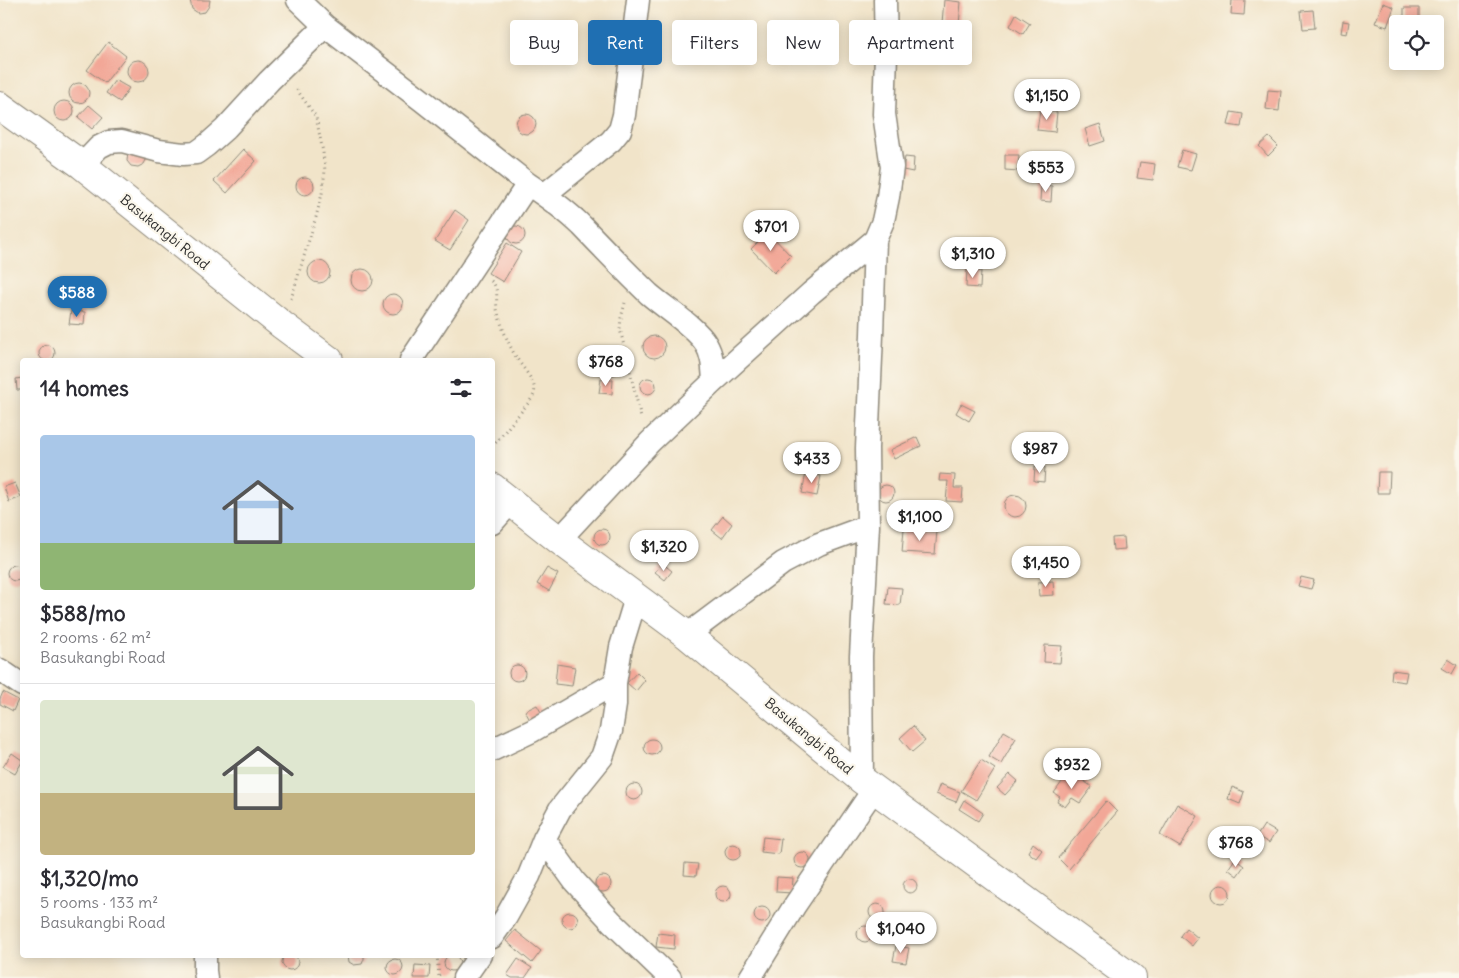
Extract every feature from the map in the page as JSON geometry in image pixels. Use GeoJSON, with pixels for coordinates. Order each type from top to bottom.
{"type":"FeatureCollection","features":[{"type":"Feature","properties":{"kind":"street"},"geometry":{"type":"LineString","coordinates":[[298,0],[325,26],[423,100],[580,225],[650,295],[697,333],[706,344],[713,361],[714,381]]}},
{"type":"Feature","properties":{"kind":"street"},"geometry":{"type":"LineString","coordinates":[[412,358],[475,265],[536,189],[612,141],[620,130],[624,115],[638,0]]}},
{"type":"Feature","properties":{"kind":"street"},"geometry":{"type":"LineString","coordinates":[[750,978],[868,784],[861,656],[868,526],[867,448],[875,240],[883,221],[892,167],[884,106],[886,54],[885,0]]}},
{"type":"Feature","properties":{"kind":"street"},"geometry":{"type":"LineString","coordinates":[[82,165],[99,147],[109,142],[122,141],[159,151],[196,153],[225,129],[325,26]]}},
{"type":"Feature","properties":{"kind":"street","name":"Basukangbi Road"},"geometry":{"type":"LineString","coordinates":[[0,106],[82,165],[282,325],[326,358]]}},
{"type":"Feature","properties":{"kind":"street"},"geometry":{"type":"LineString","coordinates":[[559,540],[650,442],[714,381],[811,293],[875,240]]}},
{"type":"Feature","properties":{"kind":"street"},"geometry":{"type":"LineString","coordinates":[[495,514],[502,494]]}},
{"type":"Feature","properties":{"kind":"street","name":"Basukangbi Road"},"geometry":{"type":"LineString","coordinates":[[502,494],[559,540],[687,635],[868,784],[1132,978]]}},
{"type":"Feature","properties":{"kind":"street"},"geometry":{"type":"LineString","coordinates":[[687,635],[784,563],[818,544],[868,526]]}},
{"type":"Feature","properties":{"kind":"street"},"geometry":{"type":"LineString","coordinates":[[495,933],[529,876],[544,839],[560,809],[602,757],[611,731],[615,705],[615,683],[621,647],[636,598]]}},
{"type":"Feature","properties":{"kind":"street"},"geometry":{"type":"LineString","coordinates":[[0,670],[20,684]]}},
{"type":"Feature","properties":{"kind":"street"},"geometry":{"type":"LineString","coordinates":[[495,748],[615,683]]}},
{"type":"Feature","properties":{"kind":"street"},"geometry":{"type":"LineString","coordinates":[[544,839],[575,882],[612,922],[670,978]]}},
{"type":"Feature","properties":{"kind":"street"},"geometry":{"type":"LineString","coordinates":[[204,958],[206,978]]}},
{"type":"Feature","properties":{"kind":"street"},"geometry":{"type":"LineString","coordinates":[[464,978],[478,958]]}},
{"type":"Feature","properties":{"kind":"path"},"geometry":{"type":"LineString","coordinates":[[282,325],[316,217],[325,171],[316,117],[296,89],[294,80],[295,56]]}},
{"type":"Feature","properties":{"kind":"path"},"geometry":{"type":"LineString","coordinates":[[475,265],[495,284],[497,291],[496,305],[506,334],[515,355],[534,385],[534,393],[530,401],[495,442]]}},
{"type":"Feature","properties":{"kind":"path"},"geometry":{"type":"LineString","coordinates":[[633,279],[622,312],[620,329],[638,412],[650,442]]}},
{"type":"Feature","properties":{"kind":"path"},"geometry":{"type":"LineString","coordinates":[[437,958],[439,978]]}},
{"type":"Feature","properties":{"kind":"building"},"geometry":{"type":"Polygon","coordinates":[[[190,0],[210,0],[205,12],[198,13],[192,9],[190,0]]]}},
{"type":"Feature","properties":{"kind":"building"},"geometry":{"type":"Polygon","coordinates":[[[944,0],[961,2],[959,20],[942,20],[944,0]]]}},
{"type":"Feature","properties":{"kind":"building"},"geometry":{"type":"Polygon","coordinates":[[[1232,0],[1245,0],[1244,15],[1231,14],[1232,0]]]}},
{"type":"Feature","properties":{"kind":"building"},"geometry":{"type":"Polygon","coordinates":[[[1383,3],[1394,7],[1391,15],[1389,15],[1387,27],[1375,23],[1383,3]]]}},
{"type":"Feature","properties":{"kind":"building"},"geometry":{"type":"Polygon","coordinates":[[[1404,8],[1419,8],[1419,15],[1404,15],[1404,8]]]}},
{"type":"Feature","properties":{"kind":"building"},"geometry":{"type":"Polygon","coordinates":[[[1313,10],[1315,28],[1303,29],[1301,11],[1313,10]]]}},
{"type":"Feature","properties":{"kind":"building"},"geometry":{"type":"Polygon","coordinates":[[[1016,14],[1030,23],[1023,34],[1010,26],[1016,14]]]}},
{"type":"Feature","properties":{"kind":"building"},"geometry":{"type":"Polygon","coordinates":[[[1343,21],[1349,22],[1347,34],[1341,33],[1343,21]]]}},
{"type":"Feature","properties":{"kind":"building"},"geometry":{"type":"Polygon","coordinates":[[[108,42],[126,56],[105,83],[87,70],[108,42]]]}},
{"type":"Feature","properties":{"kind":"building"},"geometry":{"type":"Polygon","coordinates":[[[138,60],[146,63],[149,71],[146,79],[138,82],[130,79],[127,71],[130,63],[138,60]]]}},
{"type":"Feature","properties":{"kind":"building"},"geometry":{"type":"Polygon","coordinates":[[[115,80],[129,88],[120,102],[106,93],[115,80]]]}},
{"type":"Feature","properties":{"kind":"building"},"geometry":{"type":"Polygon","coordinates":[[[79,83],[86,86],[89,93],[86,100],[79,103],[72,100],[69,93],[72,86],[79,83]]]}},
{"type":"Feature","properties":{"kind":"building"},"geometry":{"type":"Polygon","coordinates":[[[1268,90],[1281,91],[1279,111],[1266,109],[1268,90]]]}},
{"type":"Feature","properties":{"kind":"building"},"geometry":{"type":"Polygon","coordinates":[[[64,101],[71,104],[74,111],[71,118],[64,121],[57,118],[54,111],[57,104],[64,101]]]}},
{"type":"Feature","properties":{"kind":"building"},"geometry":{"type":"Polygon","coordinates":[[[89,105],[103,117],[92,129],[78,117],[89,105]]]}},
{"type":"Feature","properties":{"kind":"building"},"geometry":{"type":"Polygon","coordinates":[[[1040,110],[1057,112],[1055,132],[1037,130],[1040,110]]]}},
{"type":"Feature","properties":{"kind":"building"},"geometry":{"type":"Polygon","coordinates":[[[1231,112],[1243,114],[1241,127],[1228,125],[1231,112]]]}},
{"type":"Feature","properties":{"kind":"building"},"geometry":{"type":"Polygon","coordinates":[[[526,114],[533,117],[536,124],[533,131],[526,134],[519,131],[516,124],[519,117],[526,114]]]}},
{"type":"Feature","properties":{"kind":"building"},"geometry":{"type":"Polygon","coordinates":[[[1100,124],[1105,141],[1090,146],[1085,129],[1100,124]]]}},
{"type":"Feature","properties":{"kind":"building"},"geometry":{"type":"Polygon","coordinates":[[[1269,137],[1278,146],[1268,156],[1259,146],[1269,137]]]}},
{"type":"Feature","properties":{"kind":"building"},"geometry":{"type":"Polygon","coordinates":[[[243,149],[256,161],[227,193],[214,181],[243,149]]]}},
{"type":"Feature","properties":{"kind":"building"},"geometry":{"type":"Polygon","coordinates":[[[1182,150],[1196,154],[1191,170],[1177,167],[1182,150]]]}},
{"type":"Feature","properties":{"kind":"building"},"geometry":{"type":"Polygon","coordinates":[[[128,152],[147,158],[144,164],[138,167],[131,166],[127,161],[128,152]]]}},
{"type":"Feature","properties":{"kind":"building"},"geometry":{"type":"Polygon","coordinates":[[[1005,155],[1019,155],[1018,171],[1005,170],[1005,155]]]}},
{"type":"Feature","properties":{"kind":"building"},"geometry":{"type":"Polygon","coordinates":[[[905,157],[914,158],[913,172],[903,170],[905,157]]]}},
{"type":"Feature","properties":{"kind":"building"},"geometry":{"type":"Polygon","coordinates":[[[1140,162],[1155,164],[1153,180],[1137,178],[1140,162]]]}},
{"type":"Feature","properties":{"kind":"building"},"geometry":{"type":"Polygon","coordinates":[[[305,177],[311,180],[314,186],[311,192],[305,195],[299,192],[296,186],[299,180],[305,177]]]}},
{"type":"Feature","properties":{"kind":"building"},"geometry":{"type":"Polygon","coordinates":[[[1041,185],[1052,186],[1051,202],[1040,201],[1041,185]]]}},
{"type":"Feature","properties":{"kind":"building"},"geometry":{"type":"Polygon","coordinates":[[[455,210],[469,220],[450,250],[435,241],[455,210]]]}},
{"type":"Feature","properties":{"kind":"building"},"geometry":{"type":"Polygon","coordinates":[[[516,226],[522,229],[525,235],[522,241],[516,244],[510,241],[507,235],[510,229],[516,226]]]}},
{"type":"Feature","properties":{"kind":"building"},"geometry":{"type":"Polygon","coordinates":[[[768,232],[791,256],[774,273],[751,249],[768,232]]]}},
{"type":"Feature","properties":{"kind":"building"},"geometry":{"type":"Polygon","coordinates":[[[507,243],[521,252],[503,282],[488,273],[507,243]]]}},
{"type":"Feature","properties":{"kind":"building"},"geometry":{"type":"Polygon","coordinates":[[[315,261],[323,261],[330,268],[330,276],[323,283],[315,283],[308,276],[308,268],[315,261]]]}},
{"type":"Feature","properties":{"kind":"building"},"geometry":{"type":"Polygon","coordinates":[[[362,269],[370,272],[373,280],[370,288],[362,291],[354,288],[351,280],[354,272],[362,269]]]}},
{"type":"Feature","properties":{"kind":"building"},"geometry":{"type":"Polygon","coordinates":[[[967,270],[981,271],[980,288],[966,287],[967,270]]]}},
{"type":"Feature","properties":{"kind":"building"},"geometry":{"type":"Polygon","coordinates":[[[393,294],[400,297],[403,304],[400,311],[393,314],[386,311],[383,304],[386,297],[393,294]]]}},
{"type":"Feature","properties":{"kind":"building"},"geometry":{"type":"Polygon","coordinates":[[[71,311],[85,312],[84,325],[69,324],[71,311]]]}},
{"type":"Feature","properties":{"kind":"building"},"geometry":{"type":"Polygon","coordinates":[[[654,336],[662,339],[665,347],[662,355],[654,358],[646,355],[643,347],[646,339],[654,336]]]}},
{"type":"Feature","properties":{"kind":"building"},"geometry":{"type":"Polygon","coordinates":[[[47,345],[53,347],[53,358],[41,358],[39,353],[41,347],[47,345]]]}},
{"type":"Feature","properties":{"kind":"building"},"geometry":{"type":"Polygon","coordinates":[[[609,359],[615,359],[620,364],[618,373],[609,375],[604,370],[604,364],[609,359]]]}},
{"type":"Feature","properties":{"kind":"building"},"geometry":{"type":"Polygon","coordinates":[[[20,378],[20,390],[17,390],[16,379],[20,378]]]}},
{"type":"Feature","properties":{"kind":"building"},"geometry":{"type":"Polygon","coordinates":[[[645,378],[651,378],[656,383],[654,392],[645,394],[640,389],[640,383],[645,378]]]}},
{"type":"Feature","properties":{"kind":"building"},"geometry":{"type":"Polygon","coordinates":[[[601,379],[613,380],[612,394],[599,393],[601,379]]]}},
{"type":"Feature","properties":{"kind":"building"},"geometry":{"type":"Polygon","coordinates":[[[961,404],[975,411],[969,421],[956,413],[961,404]]]}},
{"type":"Feature","properties":{"kind":"building"},"geometry":{"type":"Polygon","coordinates":[[[917,437],[921,446],[894,459],[890,450],[917,437]]]}},
{"type":"Feature","properties":{"kind":"building"},"geometry":{"type":"Polygon","coordinates":[[[1035,466],[1045,467],[1044,482],[1034,481],[1035,466]]]}},
{"type":"Feature","properties":{"kind":"building"},"geometry":{"type":"Polygon","coordinates":[[[1378,472],[1390,472],[1389,493],[1377,493],[1378,472]]]}},
{"type":"Feature","properties":{"kind":"building"},"geometry":{"type":"Polygon","coordinates":[[[806,473],[821,476],[817,496],[802,493],[806,473]]]}},
{"type":"Feature","properties":{"kind":"building"},"geometry":{"type":"Polygon","coordinates":[[[940,474],[955,475],[954,488],[963,488],[962,502],[946,501],[948,481],[939,481],[940,474]]]}},
{"type":"Feature","properties":{"kind":"building"},"geometry":{"type":"Polygon","coordinates":[[[15,483],[20,497],[9,502],[4,487],[15,483]]]}},
{"type":"Feature","properties":{"kind":"building"},"geometry":{"type":"Polygon","coordinates":[[[883,485],[889,485],[894,490],[892,499],[883,501],[878,496],[878,490],[883,485]]]}},
{"type":"Feature","properties":{"kind":"building"},"geometry":{"type":"Polygon","coordinates":[[[1015,495],[1023,498],[1026,506],[1023,514],[1015,517],[1007,514],[1004,506],[1007,498],[1015,495]]]}},
{"type":"Feature","properties":{"kind":"building"},"geometry":{"type":"Polygon","coordinates":[[[723,516],[732,524],[722,538],[712,530],[723,516]]]}},
{"type":"Feature","properties":{"kind":"building"},"geometry":{"type":"Polygon","coordinates":[[[599,529],[605,529],[610,534],[608,543],[599,545],[594,540],[594,534],[599,529]]]}},
{"type":"Feature","properties":{"kind":"building"},"geometry":{"type":"Polygon","coordinates":[[[904,529],[937,531],[935,554],[902,552],[904,529]]]}},
{"type":"Feature","properties":{"kind":"building"},"geometry":{"type":"Polygon","coordinates":[[[1124,537],[1125,549],[1113,550],[1112,538],[1124,537]]]}},
{"type":"Feature","properties":{"kind":"building"},"geometry":{"type":"Polygon","coordinates":[[[662,563],[672,571],[665,580],[655,572],[662,563]]]}},
{"type":"Feature","properties":{"kind":"building"},"geometry":{"type":"Polygon","coordinates":[[[12,565],[20,566],[20,580],[12,581],[7,576],[7,570],[12,565]]]}},
{"type":"Feature","properties":{"kind":"building"},"geometry":{"type":"Polygon","coordinates":[[[547,568],[558,574],[549,591],[537,584],[547,568]]]}},
{"type":"Feature","properties":{"kind":"building"},"geometry":{"type":"Polygon","coordinates":[[[1301,577],[1314,580],[1311,589],[1298,586],[1301,577]]]}},
{"type":"Feature","properties":{"kind":"building"},"geometry":{"type":"Polygon","coordinates":[[[1053,581],[1054,595],[1039,596],[1038,582],[1053,581]]]}},
{"type":"Feature","properties":{"kind":"building"},"geometry":{"type":"Polygon","coordinates":[[[888,587],[902,588],[900,605],[886,604],[888,587]]]}},
{"type":"Feature","properties":{"kind":"building"},"geometry":{"type":"Polygon","coordinates":[[[1045,645],[1062,646],[1060,663],[1044,662],[1045,645]]]}},
{"type":"Feature","properties":{"kind":"building"},"geometry":{"type":"Polygon","coordinates":[[[1448,659],[1457,665],[1452,674],[1442,668],[1448,659]]]}},
{"type":"Feature","properties":{"kind":"building"},"geometry":{"type":"Polygon","coordinates":[[[557,664],[575,667],[572,686],[555,684],[557,664]]]}},
{"type":"Feature","properties":{"kind":"building"},"geometry":{"type":"Polygon","coordinates":[[[514,665],[520,665],[525,670],[523,679],[514,681],[509,676],[509,670],[514,665]]]}},
{"type":"Feature","properties":{"kind":"building"},"geometry":{"type":"Polygon","coordinates":[[[1392,670],[1407,672],[1405,682],[1391,680],[1392,670]]]}},
{"type":"Feature","properties":{"kind":"building"},"geometry":{"type":"Polygon","coordinates":[[[637,672],[645,680],[636,691],[627,683],[637,672]]]}},
{"type":"Feature","properties":{"kind":"building"},"geometry":{"type":"Polygon","coordinates":[[[3,692],[18,700],[13,711],[0,704],[3,692]]]}},
{"type":"Feature","properties":{"kind":"building"},"geometry":{"type":"Polygon","coordinates":[[[537,705],[542,714],[530,720],[525,711],[537,705]]]}},
{"type":"Feature","properties":{"kind":"building"},"geometry":{"type":"Polygon","coordinates":[[[913,726],[925,741],[912,752],[900,738],[913,726]]]}},
{"type":"Feature","properties":{"kind":"building"},"geometry":{"type":"Polygon","coordinates":[[[1004,731],[1016,738],[1001,764],[989,757],[1004,731]]]}},
{"type":"Feature","properties":{"kind":"building"},"geometry":{"type":"Polygon","coordinates":[[[649,739],[655,739],[660,744],[658,753],[649,755],[644,750],[644,744],[649,739]]]}},
{"type":"Feature","properties":{"kind":"building"},"geometry":{"type":"Polygon","coordinates":[[[12,753],[20,759],[20,765],[15,774],[3,767],[12,753]]]}},
{"type":"Feature","properties":{"kind":"building"},"geometry":{"type":"Polygon","coordinates":[[[981,760],[995,769],[976,800],[961,791],[981,760]]]}},
{"type":"Feature","properties":{"kind":"building"},"geometry":{"type":"Polygon","coordinates":[[[1070,771],[1092,787],[1080,803],[1072,798],[1065,807],[1057,802],[1060,797],[1054,793],[1070,771]]]}},
{"type":"Feature","properties":{"kind":"building"},"geometry":{"type":"Polygon","coordinates":[[[1010,774],[1018,781],[1005,795],[997,788],[1010,774]]]}},
{"type":"Feature","properties":{"kind":"building"},"geometry":{"type":"Polygon","coordinates":[[[631,784],[637,784],[642,789],[640,798],[631,800],[626,795],[626,789],[631,784]]]}},
{"type":"Feature","properties":{"kind":"building"},"geometry":{"type":"Polygon","coordinates":[[[940,784],[960,792],[956,802],[936,794],[940,784]]]}},
{"type":"Feature","properties":{"kind":"building"},"geometry":{"type":"Polygon","coordinates":[[[1232,787],[1244,792],[1240,804],[1228,799],[1232,787]]]}},
{"type":"Feature","properties":{"kind":"building"},"geometry":{"type":"Polygon","coordinates":[[[964,800],[983,813],[978,821],[959,809],[964,800]]]}},
{"type":"Feature","properties":{"kind":"building"},"geometry":{"type":"Polygon","coordinates":[[[1106,801],[1117,812],[1069,869],[1058,858],[1106,801]]]}},
{"type":"Feature","properties":{"kind":"building"},"geometry":{"type":"Polygon","coordinates":[[[1177,804],[1198,816],[1180,847],[1160,835],[1177,804]]]}},
{"type":"Feature","properties":{"kind":"building"},"geometry":{"type":"Polygon","coordinates":[[[1264,825],[1276,832],[1269,843],[1257,836],[1264,825]]]}},
{"type":"Feature","properties":{"kind":"building"},"geometry":{"type":"Polygon","coordinates":[[[763,837],[781,839],[779,854],[761,852],[763,837]]]}},
{"type":"Feature","properties":{"kind":"building"},"geometry":{"type":"Polygon","coordinates":[[[1033,843],[1042,850],[1036,858],[1028,852],[1033,843]]]}},
{"type":"Feature","properties":{"kind":"building"},"geometry":{"type":"Polygon","coordinates":[[[730,844],[736,844],[741,849],[739,858],[730,860],[725,855],[725,849],[730,844]]]}},
{"type":"Feature","properties":{"kind":"building"},"geometry":{"type":"Polygon","coordinates":[[[799,852],[805,852],[810,857],[808,866],[799,868],[794,863],[794,857],[799,852]]]}},
{"type":"Feature","properties":{"kind":"building"},"geometry":{"type":"Polygon","coordinates":[[[1235,859],[1244,866],[1237,876],[1228,869],[1235,859]]]}},
{"type":"Feature","properties":{"kind":"building"},"geometry":{"type":"Polygon","coordinates":[[[685,863],[698,864],[696,876],[684,875],[685,863]]]}},
{"type":"Feature","properties":{"kind":"building"},"geometry":{"type":"Polygon","coordinates":[[[600,876],[606,876],[611,881],[609,890],[600,892],[595,887],[595,881],[600,876]]]}},
{"type":"Feature","properties":{"kind":"building"},"geometry":{"type":"Polygon","coordinates":[[[777,877],[793,878],[792,893],[776,892],[777,877]]]}},
{"type":"Feature","properties":{"kind":"building"},"geometry":{"type":"Polygon","coordinates":[[[910,879],[915,881],[917,886],[915,891],[910,893],[905,891],[903,886],[905,881],[910,879]]]}},
{"type":"Feature","properties":{"kind":"building"},"geometry":{"type":"Polygon","coordinates":[[[1217,885],[1225,885],[1230,890],[1228,901],[1217,903],[1212,898],[1212,890],[1217,885]]]}},
{"type":"Feature","properties":{"kind":"building"},"geometry":{"type":"Polygon","coordinates":[[[720,886],[726,886],[731,891],[729,900],[720,902],[715,897],[715,891],[720,886]]]}},
{"type":"Feature","properties":{"kind":"building"},"geometry":{"type":"Polygon","coordinates":[[[874,904],[880,904],[885,909],[883,918],[874,920],[869,915],[869,909],[874,904]]]}},
{"type":"Feature","properties":{"kind":"building"},"geometry":{"type":"Polygon","coordinates":[[[759,907],[765,907],[770,912],[768,921],[759,923],[754,918],[754,912],[759,907]]]}},
{"type":"Feature","properties":{"kind":"building"},"geometry":{"type":"Polygon","coordinates":[[[567,912],[573,912],[578,917],[576,926],[567,928],[562,923],[562,917],[567,912]]]}},
{"type":"Feature","properties":{"kind":"building"},"geometry":{"type":"Polygon","coordinates":[[[862,926],[868,926],[873,931],[871,940],[862,942],[857,937],[857,931],[862,926]]]}},
{"type":"Feature","properties":{"kind":"building"},"geometry":{"type":"Polygon","coordinates":[[[1186,928],[1198,938],[1192,946],[1180,936],[1186,928]]]}},
{"type":"Feature","properties":{"kind":"building"},"geometry":{"type":"Polygon","coordinates":[[[515,930],[541,951],[532,963],[506,941],[515,930]]]}},
{"type":"Feature","properties":{"kind":"building"},"geometry":{"type":"Polygon","coordinates":[[[658,933],[675,935],[674,949],[656,947],[658,933]]]}},
{"type":"Feature","properties":{"kind":"building"},"geometry":{"type":"Polygon","coordinates":[[[896,946],[909,948],[906,963],[893,961],[896,946]]]}},
{"type":"Feature","properties":{"kind":"building"},"geometry":{"type":"Polygon","coordinates":[[[283,958],[297,959],[296,968],[290,970],[284,968],[282,962],[283,958]]]}},
{"type":"Feature","properties":{"kind":"building"},"geometry":{"type":"Polygon","coordinates":[[[348,958],[364,958],[362,964],[354,965],[349,962],[348,958]]]}},
{"type":"Feature","properties":{"kind":"building"},"geometry":{"type":"Polygon","coordinates":[[[446,958],[458,958],[458,969],[452,971],[446,969],[444,963],[446,958]]]}},
{"type":"Feature","properties":{"kind":"building"},"geometry":{"type":"Polygon","coordinates":[[[395,959],[401,961],[403,967],[401,973],[395,975],[389,973],[387,967],[389,961],[395,959]]]}},
{"type":"Feature","properties":{"kind":"building"},"geometry":{"type":"Polygon","coordinates":[[[518,959],[532,968],[525,978],[512,978],[507,975],[518,959]]]}},
{"type":"Feature","properties":{"kind":"building"},"geometry":{"type":"Polygon","coordinates":[[[415,965],[430,966],[429,978],[414,978],[415,965]]]}}]}
